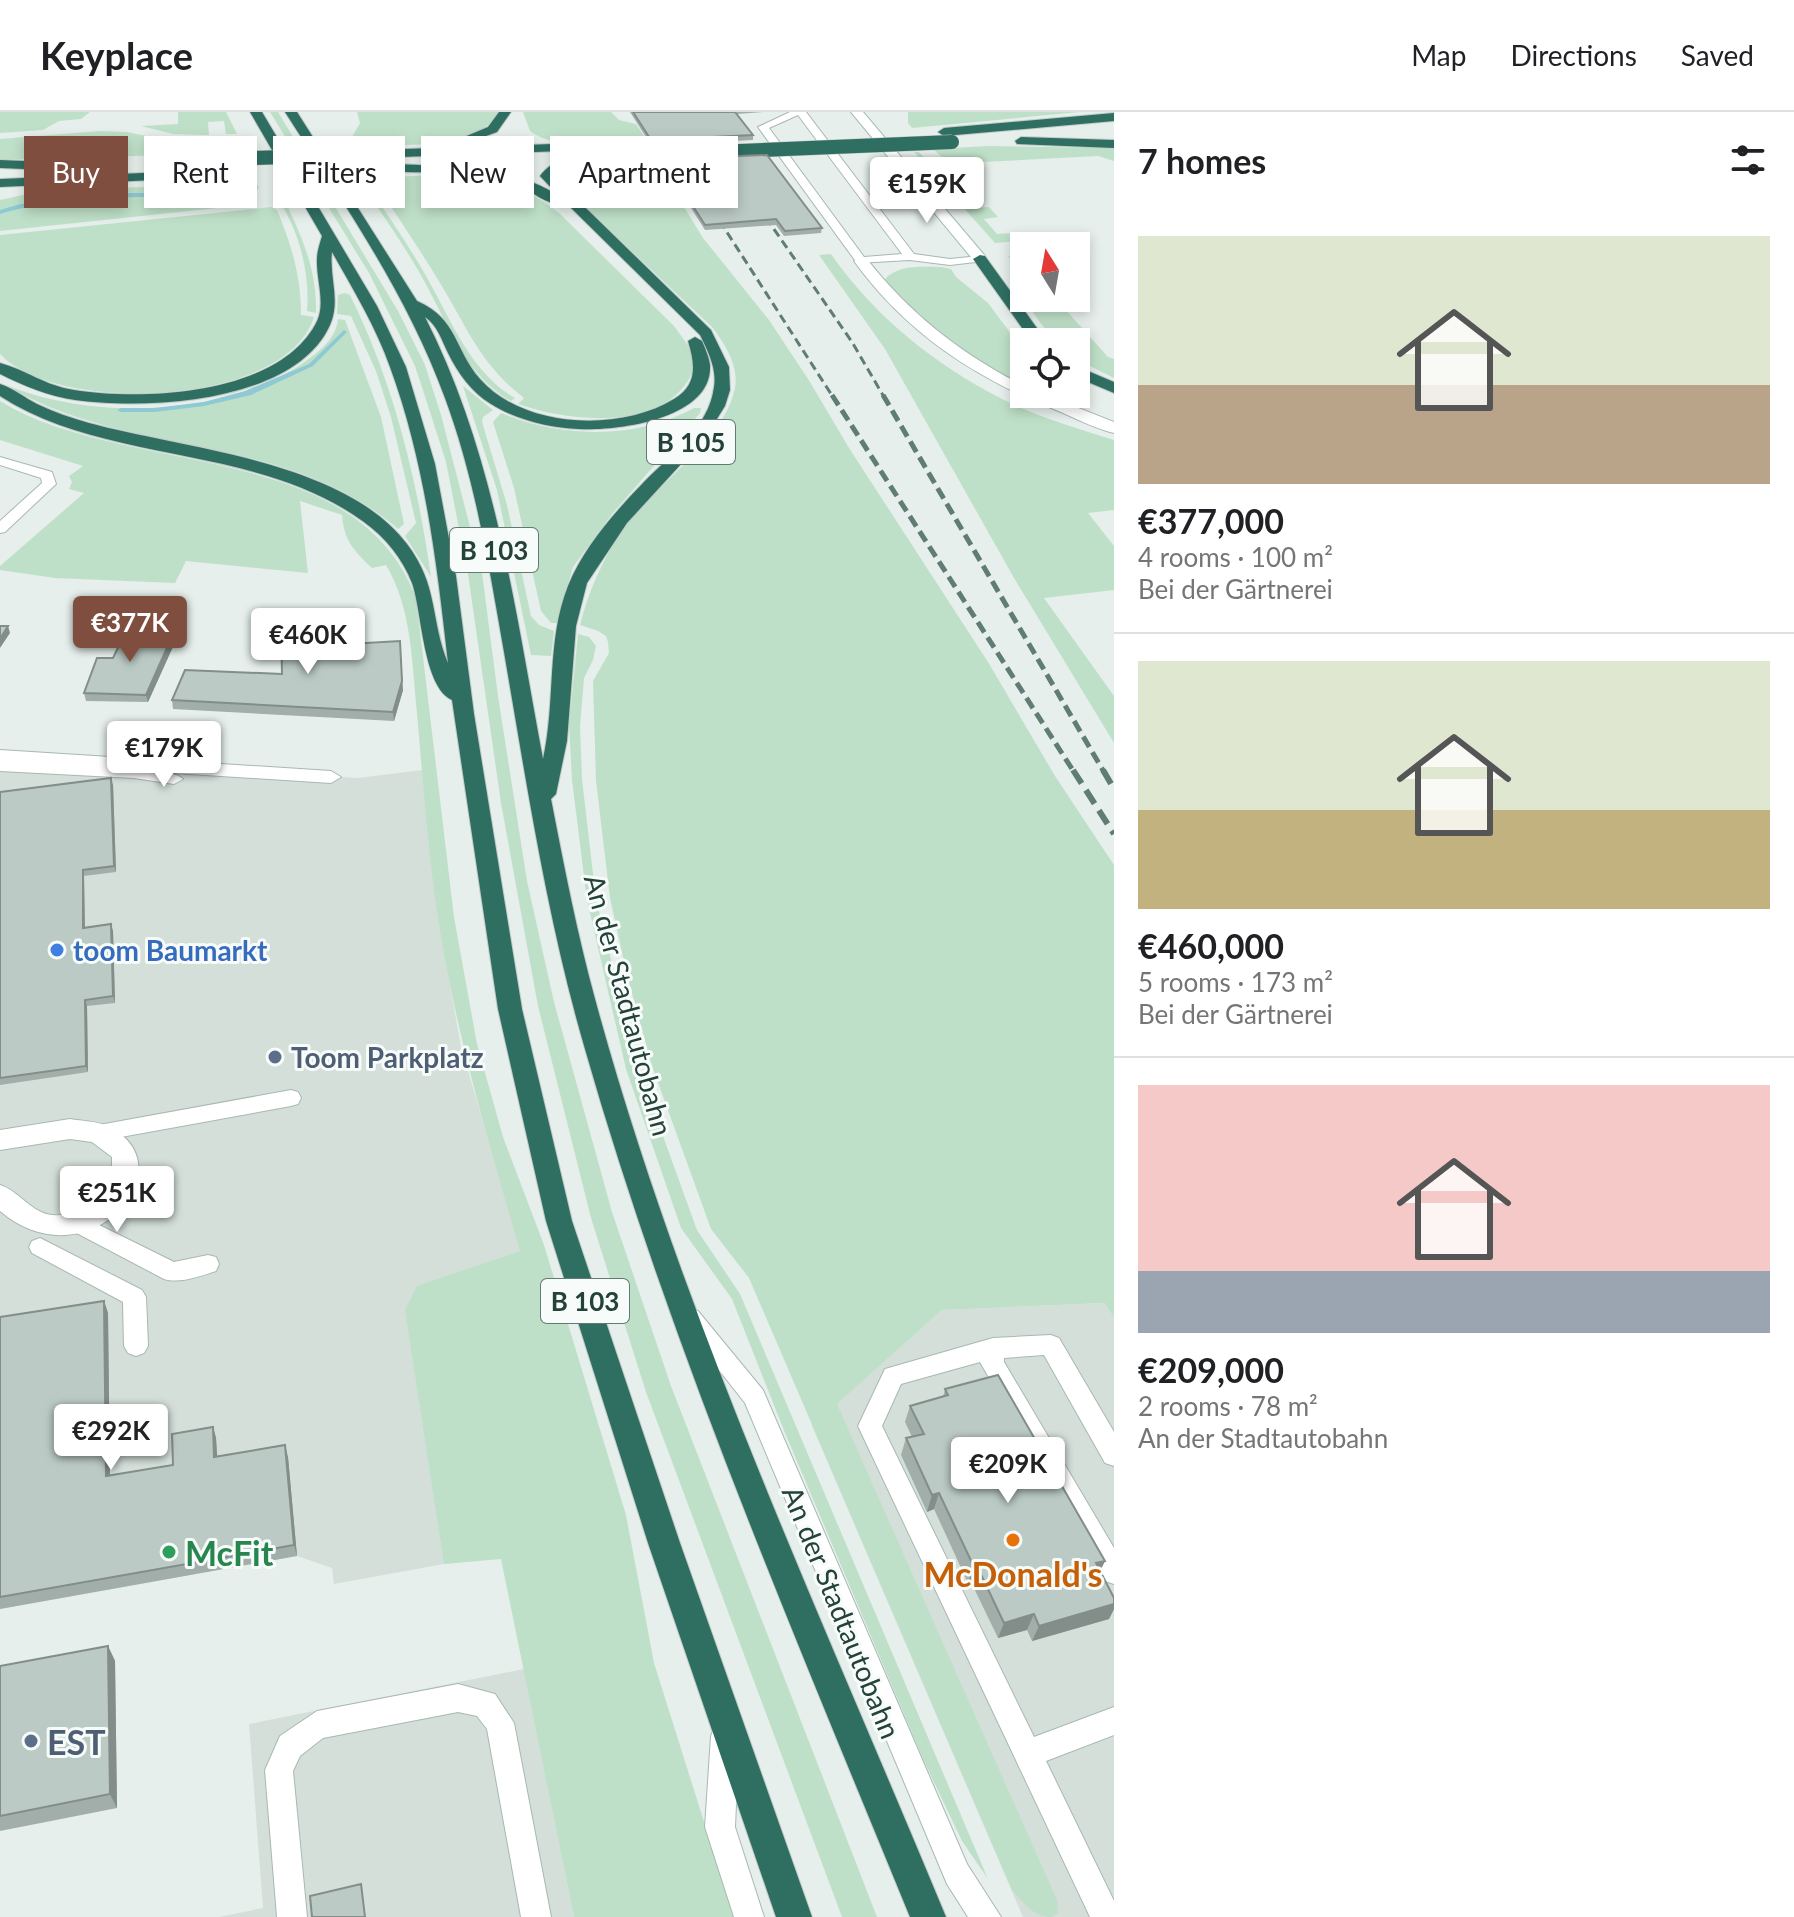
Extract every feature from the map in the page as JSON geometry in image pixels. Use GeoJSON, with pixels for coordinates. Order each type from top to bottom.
{"type":"FeatureCollection","features":[{"type":"Feature","properties":{"kind":"highway","name":"B 103"},"geometry":{"type":"LineString","coordinates":[[256,112],[370,306],[398,367],[427,464],[447,576],[464,714],[510,1009],[559,1221],[794,1917]]}},
{"type":"Feature","properties":{"kind":"highway","name":"An der Stadtautobahn"},"geometry":{"type":"LineString","coordinates":[[291,112],[414,305],[444,375],[473,459],[499,572],[566,921],[596,1046],[685,1312],[809,1629],[928,1917]]}},
{"type":"Feature","properties":{"kind":"highway"},"geometry":{"type":"LineString","coordinates":[[405,152],[470,139],[496,127],[504,119],[505,112]]}},
{"type":"Feature","properties":{"kind":"highway"},"geometry":{"type":"LineString","coordinates":[[1011,135],[1029,121],[1106,112]]}},
{"type":"Feature","properties":{"kind":"highway","name":"B 105"},"geometry":{"type":"LineString","coordinates":[[738,146],[1011,135],[1114,117]]}},
{"type":"Feature","properties":{"kind":"highway","name":"B 105"},"geometry":{"type":"LineString","coordinates":[[948,137],[983,141],[1114,130]]}},
{"type":"Feature","properties":{"kind":"highway"},"geometry":{"type":"LineString","coordinates":[[1011,135],[1114,144]]}},
{"type":"Feature","properties":{"kind":"highway"},"geometry":{"type":"LineString","coordinates":[[983,141],[998,141]]}},
{"type":"Feature","properties":{"kind":"highway","name":"B 105"},"geometry":{"type":"LineString","coordinates":[[405,156],[550,148]]}},
{"type":"Feature","properties":{"kind":"highway"},"geometry":{"type":"LineString","coordinates":[[405,157],[550,153]]}},
{"type":"Feature","properties":{"kind":"highway","name":"B 105"},"geometry":{"type":"LineString","coordinates":[[128,163],[273,159]]}},
{"type":"Feature","properties":{"kind":"highway"},"geometry":{"type":"LineString","coordinates":[[405,162],[495,175],[534,186],[554,198],[679,319],[702,354],[704,371],[690,396],[671,408],[641,419],[579,424],[528,415],[486,394],[472,381],[440,321],[414,305]]}},
{"type":"Feature","properties":{"kind":"highway"},"geometry":{"type":"LineString","coordinates":[[0,166],[24,166]]}},
{"type":"Feature","properties":{"kind":"highway"},"geometry":{"type":"LineString","coordinates":[[0,183],[273,169]]}},
{"type":"Feature","properties":{"kind":"highway"},"geometry":{"type":"LineString","coordinates":[[0,194],[35,188],[107,184],[141,177]]}},
{"type":"Feature","properties":{"kind":"highway","name":"B 105"},"geometry":{"type":"LineString","coordinates":[[543,804],[557,741],[562,671],[577,588],[587,566],[610,534],[712,415],[722,390],[717,352],[706,333],[579,208]]}},
{"type":"Feature","properties":{"kind":"highway"},"geometry":{"type":"LineString","coordinates":[[0,368],[26,383],[60,394],[139,400],[186,396],[259,375],[308,346],[321,330],[326,316],[327,277],[323,261],[329,234]]}},
{"type":"Feature","properties":{"kind":"highway"},"geometry":{"type":"LineString","coordinates":[[980,259],[1030,328]]}},
{"type":"Feature","properties":{"kind":"highway"},"geometry":{"type":"LineString","coordinates":[[1090,377],[1114,388]]}},
{"type":"Feature","properties":{"kind":"highway"},"geometry":{"type":"LineString","coordinates":[[0,389],[46,415],[86,428],[246,463],[321,490],[361,510],[392,536],[419,578],[428,600],[434,653],[464,714]]}},
{"type":"Feature","properties":{"kind":"street"},"geometry":{"type":"LineString","coordinates":[[857,112],[980,259]]}},
{"type":"Feature","properties":{"kind":"street"},"geometry":{"type":"LineString","coordinates":[[861,261],[892,303],[927,333],[976,367],[1010,385]]}},
{"type":"Feature","properties":{"kind":"street"},"geometry":{"type":"LineString","coordinates":[[1064,408],[1114,428]]}},
{"type":"Feature","properties":{"kind":"street"},"geometry":{"type":"LineString","coordinates":[[0,756],[331,777]]}},
{"type":"Feature","properties":{"kind":"street"},"geometry":{"type":"LineString","coordinates":[[0,1140],[70,1129],[99,1133],[125,1153],[124,1181],[104,1212],[75,1222],[44,1225],[15,1209],[0,1195]]}},
{"type":"Feature","properties":{"kind":"lane"},"geometry":{"type":"LineString","coordinates":[[910,257],[799,112],[763,127],[861,261],[910,257],[950,262],[980,259]]}},
{"type":"Feature","properties":{"kind":"lane"},"geometry":{"type":"LineString","coordinates":[[0,461],[47,475],[49,484],[0,529]]}},
{"type":"Feature","properties":{"kind":"lane"},"geometry":{"type":"LineString","coordinates":[[0,766],[134,773],[174,779]]}},
{"type":"Feature","properties":{"kind":"lane"},"geometry":{"type":"LineString","coordinates":[[99,1133],[291,1098]]}},
{"type":"Feature","properties":{"kind":"lane"},"geometry":{"type":"LineString","coordinates":[[75,1222],[172,1272],[208,1264]]}},
{"type":"Feature","properties":{"kind":"lane"},"geometry":{"type":"LineString","coordinates":[[40,1247],[134,1297],[136,1346]]}},
{"type":"Feature","properties":{"kind":"lane"},"geometry":{"type":"LineString","coordinates":[[685,1312],[754,1397],[957,1874],[986,1917]]}},
{"type":"Feature","properties":{"kind":"lane"},"geometry":{"type":"LineString","coordinates":[[1106,1917],[870,1426],[893,1376],[993,1348],[1051,1345],[1114,1455]]}},
{"type":"Feature","properties":{"kind":"lane"},"geometry":{"type":"LineString","coordinates":[[993,1348],[992,1363],[1114,1572]]}},
{"type":"Feature","properties":{"kind":"lane"},"geometry":{"type":"LineString","coordinates":[[292,1917],[279,1770],[290,1746],[317,1725],[458,1698],[485,1704],[500,1723],[536,1917]]}},
{"type":"Feature","properties":{"kind":"lane"},"geometry":{"type":"LineString","coordinates":[[725,1720],[720,1827],[749,1917]]}},
{"type":"Feature","properties":{"kind":"lane"},"geometry":{"type":"LineString","coordinates":[[1028,1754],[1114,1721]]}},
{"type":"Feature","properties":{"kind":"shaded area"},"geometry":{"type":"Polygon","coordinates":[[[0,756],[358,778],[422,770],[438,918],[461,1047],[521,1251],[501,1558],[444,1564],[334,1584],[332,1568],[297,1556],[0,1609],[0,756]]]}},
{"type":"Feature","properties":{"kind":"shaded area"},"geometry":{"type":"Polygon","coordinates":[[[1106,1303],[1114,1318],[1114,1917],[1023,1917],[812,1426],[942,1310],[1106,1303]]]}},
{"type":"Feature","properties":{"kind":"shaded area"},"geometry":{"type":"Polygon","coordinates":[[[524,1669],[574,1917],[219,1917],[263,1908],[249,1724],[524,1669]]]}},
{"type":"Feature","properties":{"kind":"green space"},"geometry":{"type":"Polygon","coordinates":[[[0,112],[90,112],[81,119],[59,121],[43,130],[0,133],[0,112]]]}},
{"type":"Feature","properties":{"kind":"green space"},"geometry":{"type":"Polygon","coordinates":[[[178,112],[226,112],[237,134],[226,134],[224,121],[208,122],[209,135],[173,134],[141,126],[178,124],[178,112]]]}},
{"type":"Feature","properties":{"kind":"green space"},"geometry":{"type":"Polygon","coordinates":[[[270,112],[278,112],[292,136],[285,136],[270,112]]]}},
{"type":"Feature","properties":{"kind":"green space"},"geometry":{"type":"Polygon","coordinates":[[[357,112],[497,112],[497,116],[484,128],[468,136],[421,136],[421,144],[405,145],[405,136],[353,136],[360,123],[357,112]]]}},
{"type":"Feature","properties":{"kind":"green space"},"geometry":{"type":"Polygon","coordinates":[[[523,112],[611,112],[619,120],[636,124],[644,136],[550,136],[550,140],[530,131],[523,112]]]}},
{"type":"Feature","properties":{"kind":"green space"},"geometry":{"type":"Polygon","coordinates":[[[908,112],[1080,112],[912,128],[908,123],[908,112]]]}},
{"type":"Feature","properties":{"kind":"green space"},"geometry":{"type":"Polygon","coordinates":[[[100,131],[146,136],[144,156],[128,156],[128,136],[38,136],[100,131]]]}},
{"type":"Feature","properties":{"kind":"green space"},"geometry":{"type":"Polygon","coordinates":[[[24,137],[24,159],[0,160],[0,139],[24,137]]]}},
{"type":"Feature","properties":{"kind":"green space"},"geometry":{"type":"Polygon","coordinates":[[[988,146],[1108,148],[1114,149],[1114,161],[1098,156],[964,163],[944,159],[933,149],[988,146]]]}},
{"type":"Feature","properties":{"kind":"green space"},"geometry":{"type":"Polygon","coordinates":[[[914,152],[919,152],[928,162],[953,169],[941,171],[974,208],[989,207],[998,217],[984,219],[997,234],[1010,233],[1010,242],[995,243],[914,152]]]}},
{"type":"Feature","properties":{"kind":"green space"},"geometry":{"type":"Polygon","coordinates":[[[405,176],[421,176],[421,208],[534,208],[534,196],[545,202],[674,326],[690,348],[695,366],[683,388],[665,403],[618,417],[565,416],[518,404],[524,398],[485,359],[392,208],[405,208],[405,176]]]}},
{"type":"Feature","properties":{"kind":"green space"},"geometry":{"type":"Polygon","coordinates":[[[144,187],[144,208],[217,208],[0,231],[0,200],[24,195],[24,208],[128,208],[128,188],[144,187]]]}},
{"type":"Feature","properties":{"kind":"green space"},"geometry":{"type":"Polygon","coordinates":[[[272,207],[277,210],[295,262],[301,315],[314,317],[295,347],[262,369],[218,384],[169,392],[118,393],[70,387],[29,374],[0,354],[0,235],[272,207]]]}},
{"type":"Feature","properties":{"kind":"green space"},"geometry":{"type":"Polygon","coordinates":[[[283,208],[288,208],[308,256],[316,313],[307,311],[305,269],[293,227],[283,208]]]}},
{"type":"Feature","properties":{"kind":"green space"},"geometry":{"type":"Polygon","coordinates":[[[329,208],[336,208],[398,311],[425,365],[482,573],[527,881],[554,1002],[612,1212],[671,1386],[877,1917],[842,1917],[646,1392],[591,1218],[538,1006],[501,803],[468,574],[446,462],[415,366],[369,273],[329,208]]]}},
{"type":"Feature","properties":{"kind":"green space"},"geometry":{"type":"Polygon","coordinates":[[[378,208],[383,208],[416,258],[472,357],[484,373],[515,398],[511,401],[494,390],[467,360],[412,259],[378,208]]]}},
{"type":"Feature","properties":{"kind":"green space"},"geometry":{"type":"Polygon","coordinates":[[[586,208],[685,208],[703,238],[769,320],[810,382],[849,448],[988,662],[1055,776],[1114,865],[1114,1318],[1105,1303],[942,1310],[837,1404],[1057,1900],[1058,1913],[1052,1917],[1034,1912],[1012,1890],[749,1278],[711,1229],[652,1066],[610,898],[596,781],[593,681],[609,653],[608,642],[606,636],[598,631],[580,625],[597,576],[615,541],[635,514],[702,445],[728,408],[735,388],[735,372],[730,356],[712,327],[586,208]]]}},
{"type":"Feature","properties":{"kind":"green space"},"geometry":{"type":"Polygon","coordinates":[[[831,254],[867,298],[908,338],[954,371],[1010,402],[1010,408],[1022,408],[1114,440],[1114,510],[1088,513],[1114,546],[1114,590],[1044,598],[1114,696],[1114,743],[1014,578],[885,349],[819,255],[831,254]]]}},
{"type":"Feature","properties":{"kind":"green space"},"geometry":{"type":"Polygon","coordinates":[[[918,267],[951,269],[956,277],[988,303],[1010,332],[1010,378],[949,340],[884,280],[896,271],[918,267]]]}},
{"type":"Feature","properties":{"kind":"green space"},"geometry":{"type":"Polygon","coordinates":[[[338,295],[350,295],[366,329],[402,433],[419,504],[431,577],[405,536],[416,523],[391,417],[376,371],[351,316],[337,314],[338,295]]]}},
{"type":"Feature","properties":{"kind":"green space"},"geometry":{"type":"Polygon","coordinates":[[[1032,312],[1068,312],[1082,328],[1045,328],[1032,312]]]}},
{"type":"Feature","properties":{"kind":"green space"},"geometry":{"type":"Polygon","coordinates":[[[338,319],[345,320],[381,417],[404,524],[398,529],[353,497],[305,475],[255,459],[102,425],[53,408],[6,385],[41,397],[119,408],[159,408],[200,403],[274,380],[306,361],[331,338],[338,319]]]}},
{"type":"Feature","properties":{"kind":"green space"},"geometry":{"type":"Polygon","coordinates":[[[1090,337],[1108,357],[1114,359],[1114,378],[1090,366],[1090,337]]]}},
{"type":"Feature","properties":{"kind":"green space"},"geometry":{"type":"Polygon","coordinates":[[[463,386],[493,410],[483,417],[482,422],[507,505],[531,616],[539,625],[554,631],[551,656],[531,655],[497,490],[463,386]]]}},
{"type":"Feature","properties":{"kind":"green space"},"geometry":{"type":"Polygon","coordinates":[[[0,401],[51,425],[290,485],[343,510],[386,547],[416,598],[454,917],[477,1044],[503,1137],[544,1245],[626,1515],[654,1663],[734,1917],[574,1917],[501,1559],[444,1564],[405,1310],[417,1286],[520,1251],[474,1086],[445,962],[431,868],[409,637],[395,582],[386,565],[372,568],[355,551],[345,532],[342,515],[300,501],[308,573],[186,561],[175,583],[55,578],[0,570],[0,566],[84,493],[69,489],[72,482],[69,476],[83,466],[0,440],[0,401]]]}},
{"type":"Feature","properties":{"kind":"green space"},"geometry":{"type":"Polygon","coordinates":[[[701,408],[700,413],[612,514],[573,567],[557,623],[551,623],[541,611],[514,488],[493,422],[501,413],[548,427],[598,432],[648,426],[701,408]]]}},
{"type":"Feature","properties":{"kind":"green space"},"geometry":{"type":"Polygon","coordinates":[[[578,634],[589,637],[596,646],[584,678],[580,727],[582,779],[596,900],[639,1070],[697,1230],[740,1294],[988,1879],[962,1841],[923,1759],[785,1433],[732,1299],[681,1228],[626,1069],[587,900],[572,780],[569,724],[578,634]]]}},
{"type":"Feature","properties":{"kind":"building"},"geometry":{"type":"Polygon","coordinates":[[[633,112],[735,112],[753,135],[733,136],[648,136],[633,112]]]}},
{"type":"Feature","properties":{"kind":"building"},"geometry":{"type":"Polygon","coordinates":[[[767,155],[822,228],[785,231],[776,219],[705,225],[694,208],[738,208],[738,156],[767,155]]]}},
{"type":"Feature","properties":{"kind":"building"},"geometry":{"type":"Polygon","coordinates":[[[313,619],[314,646],[400,641],[402,681],[393,712],[172,700],[185,670],[282,674],[281,621],[313,619]]]}},
{"type":"Feature","properties":{"kind":"building"},"geometry":{"type":"Polygon","coordinates":[[[0,626],[8,626],[0,639],[0,626]]]}},
{"type":"Feature","properties":{"kind":"building"},"geometry":{"type":"Polygon","coordinates":[[[127,629],[174,632],[146,695],[84,693],[97,658],[113,658],[127,629]]]}},
{"type":"Feature","properties":{"kind":"building","name":"toom Baumarkt"},"geometry":{"type":"Polygon","coordinates":[[[111,778],[114,866],[83,870],[83,928],[111,924],[113,996],[85,1000],[86,1066],[0,1078],[0,792],[111,778]]]}},
{"type":"Feature","properties":{"kind":"building"},"geometry":{"type":"Polygon","coordinates":[[[104,1301],[106,1476],[173,1465],[172,1434],[213,1427],[214,1457],[285,1445],[294,1545],[0,1597],[0,1317],[104,1301]]]}},
{"type":"Feature","properties":{"kind":"building","name":"McDonald's"},"geometry":{"type":"Polygon","coordinates":[[[998,1375],[1105,1561],[1096,1563],[1114,1598],[1114,1604],[1039,1626],[1034,1614],[1004,1623],[939,1493],[932,1495],[906,1438],[924,1434],[910,1406],[948,1395],[945,1389],[998,1375]]]}},
{"type":"Feature","properties":{"kind":"building"},"geometry":{"type":"Polygon","coordinates":[[[108,1646],[110,1794],[0,1816],[0,1666],[108,1646]]]}},
{"type":"Feature","properties":{"kind":"building"},"geometry":{"type":"Polygon","coordinates":[[[361,1884],[365,1917],[312,1917],[310,1896],[361,1884]]]}},
{"type":"Feature","properties":{"kind":"waterway"},"geometry":{"type":"LineString","coordinates":[[0,212],[64,199],[144,196]]}},
{"type":"Feature","properties":{"kind":"waterway"},"geometry":{"type":"LineString","coordinates":[[121,410],[155,410],[204,404],[248,393],[311,365],[344,332]]}},
{"type":"Feature","properties":{"kind":"railway"},"geometry":{"type":"LineString","coordinates":[[649,112],[664,136]]}},
{"type":"Feature","properties":{"kind":"railway"},"geometry":{"type":"LineString","coordinates":[[692,112],[709,136]]}},
{"type":"Feature","properties":{"kind":"railway"},"geometry":{"type":"LineString","coordinates":[[758,206],[852,342],[884,397]]}},
{"type":"Feature","properties":{"kind":"railway"},"geometry":{"type":"LineString","coordinates":[[712,209],[833,397]]}},
{"type":"Feature","properties":{"kind":"railway"},"geometry":{"type":"LineString","coordinates":[[832,395],[1074,772]]}},
{"type":"Feature","properties":{"kind":"railway"},"geometry":{"type":"LineString","coordinates":[[883,395],[1104,772]]}},
{"type":"Feature","properties":{"kind":"railway"},"geometry":{"type":"LineString","coordinates":[[1073,770],[1114,834]]}},
{"type":"Feature","properties":{"kind":"railway"},"geometry":{"type":"LineString","coordinates":[[1103,770],[1114,789]]}},
{"type":"Feature","properties":{"kind":"place","name":"toom Baumarkt"},"geometry":{"type":"Point","coordinates":[57,950]}},
{"type":"Feature","properties":{"kind":"place","name":"Toom Parkplatz"},"geometry":{"type":"Point","coordinates":[275,1057]}},
{"type":"Feature","properties":{"kind":"place","name":"McDonald's"},"geometry":{"type":"Point","coordinates":[1013,1540]}},
{"type":"Feature","properties":{"kind":"place","name":"McFit"},"geometry":{"type":"Point","coordinates":[169,1552]}},
{"type":"Feature","properties":{"kind":"place","name":"EST"},"geometry":{"type":"Point","coordinates":[31,1741]}}]}
